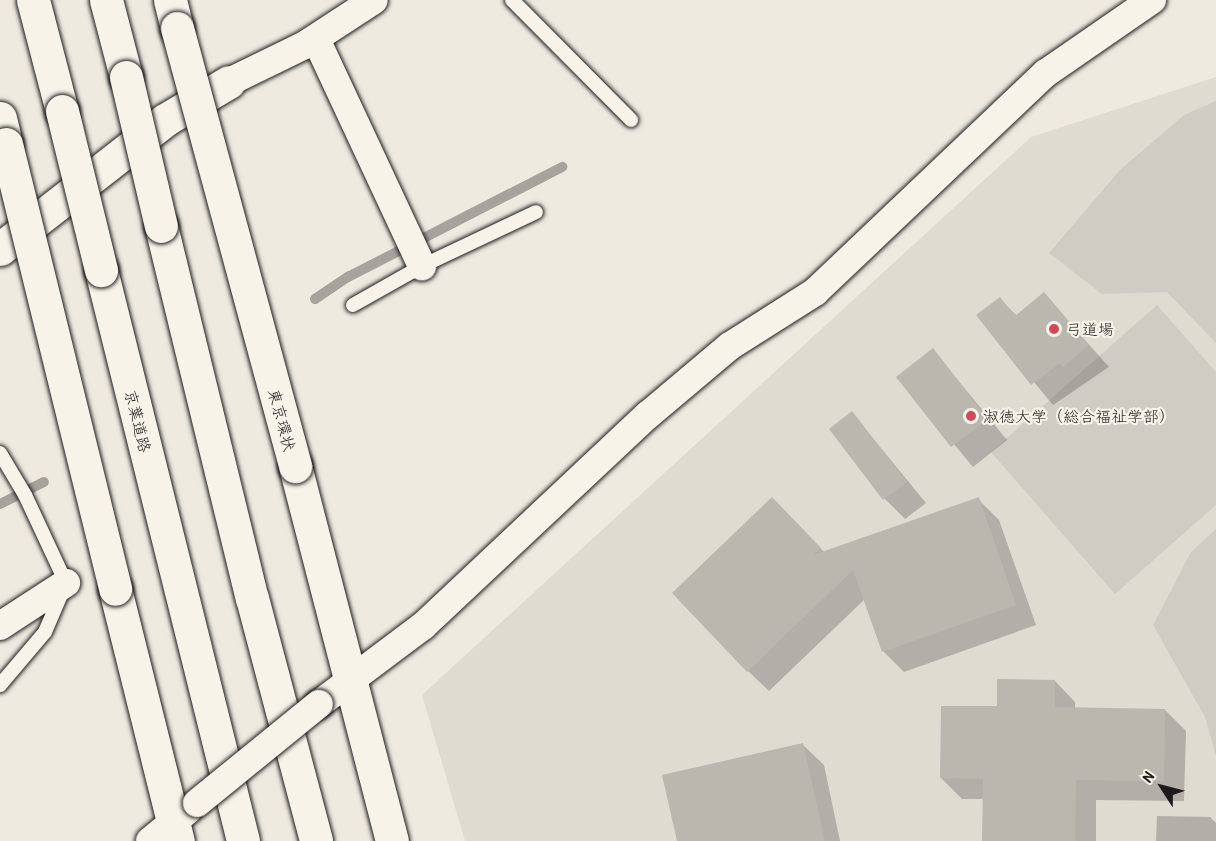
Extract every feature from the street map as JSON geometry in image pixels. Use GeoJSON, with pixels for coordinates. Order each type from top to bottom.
{"type":"FeatureCollection","features":[{"type":"Feature","properties":{"kind":"main road","name":"京葉道路"},"geometry":{"type":"LineString","coordinates":[[33,0],[243,841]]}},
{"type":"Feature","properties":{"kind":"main road"},"geometry":{"type":"LineString","coordinates":[[106,0],[252,598],[316,841]]}},
{"type":"Feature","properties":{"kind":"main road","name":"東京環状"},"geometry":{"type":"LineString","coordinates":[[174,14],[392,841]]}},
{"type":"Feature","properties":{"kind":"main road"},"geometry":{"type":"LineString","coordinates":[[0,249],[165,120],[229,82]]}},
{"type":"Feature","properties":{"kind":"main road"},"geometry":{"type":"LineString","coordinates":[[3,131],[174,827]]}},
{"type":"Feature","properties":{"kind":"street"},"geometry":{"type":"LineString","coordinates":[[229,82],[316,39],[374,0]]}},
{"type":"Feature","properties":{"kind":"street"},"geometry":{"type":"LineString","coordinates":[[174,827],[350,678],[423,626],[648,415],[730,346],[815,292],[1046,73],[1152,0]]}},
{"type":"Feature","properties":{"kind":"street"},"geometry":{"type":"LineString","coordinates":[[316,39],[422,266]]}},
{"type":"Feature","properties":{"kind":"street"},"geometry":{"type":"LineString","coordinates":[[0,626],[66,584]]}},
{"type":"Feature","properties":{"kind":"lane"},"geometry":{"type":"LineString","coordinates":[[512,0],[631,120]]}},
{"type":"Feature","properties":{"kind":"lane"},"geometry":{"type":"LineString","coordinates":[[353,305],[422,266],[536,212]]}},
{"type":"Feature","properties":{"kind":"lane"},"geometry":{"type":"LineString","coordinates":[[0,453],[35,514],[66,584],[45,632],[0,685]]}},
{"type":"Feature","properties":{"kind":"shaded area","name":"淑徳大学（総合福祉学部）"},"geometry":{"type":"Polygon","coordinates":[[[1216,77],[1216,841],[465,841],[422,695],[1031,137],[1216,77]]]}},
{"type":"Feature","properties":{"kind":"shaded area"},"geometry":{"type":"Polygon","coordinates":[[[1216,101],[1216,343],[1167,292],[1102,294],[1049,253],[1120,170],[1184,115],[1216,101]]]}},
{"type":"Feature","properties":{"kind":"shaded area"},"geometry":{"type":"Polygon","coordinates":[[[1157,305],[1216,372],[1216,505],[1115,594],[991,452],[1157,305]]]}},
{"type":"Feature","properties":{"kind":"shaded area"},"geometry":{"type":"Polygon","coordinates":[[[1216,529],[1216,756],[1205,717],[1153,625],[1191,552],[1216,529]]]}},
{"type":"Feature","properties":{"kind":"building"},"geometry":{"type":"Polygon","coordinates":[[[1044,292],[1089,345],[1063,367],[1060,363],[1031,385],[976,315],[1000,297],[1015,316],[1044,292]]]}},
{"type":"Feature","properties":{"kind":"building"},"geometry":{"type":"Polygon","coordinates":[[[933,348],[988,419],[951,447],[896,377],[933,348]]]}},
{"type":"Feature","properties":{"kind":"building"},"geometry":{"type":"Polygon","coordinates":[[[852,411],[907,482],[883,500],[829,429],[852,411]]]}},
{"type":"Feature","properties":{"kind":"building"},"geometry":{"type":"Polygon","coordinates":[[[772,497],[821,548],[813,555],[979,497],[1016,605],[882,652],[853,570],[747,672],[672,593],[772,497]]]}},
{"type":"Feature","properties":{"kind":"building"},"geometry":{"type":"Polygon","coordinates":[[[997,679],[1055,680],[1055,707],[1165,709],[1164,781],[1076,780],[1075,841],[982,841],[983,779],[940,778],[941,706],[997,706],[997,679]]]}},
{"type":"Feature","properties":{"kind":"building"},"geometry":{"type":"Polygon","coordinates":[[[803,743],[825,841],[677,841],[662,775],[803,743]]]}},
{"type":"Feature","properties":{"kind":"waterway"},"geometry":{"type":"LineString","coordinates":[[315,299],[348,277],[562,167]]}},
{"type":"Feature","properties":{"kind":"waterway"},"geometry":{"type":"LineString","coordinates":[[0,504],[44,482]]}},
{"type":"Feature","properties":{"kind":"place","name":"弓道場"},"geometry":{"type":"Point","coordinates":[1054,329]}},
{"type":"Feature","properties":{"kind":"place","name":"淑徳大学（総合福祉学部）"},"geometry":{"type":"Point","coordinates":[971,416]}}]}
